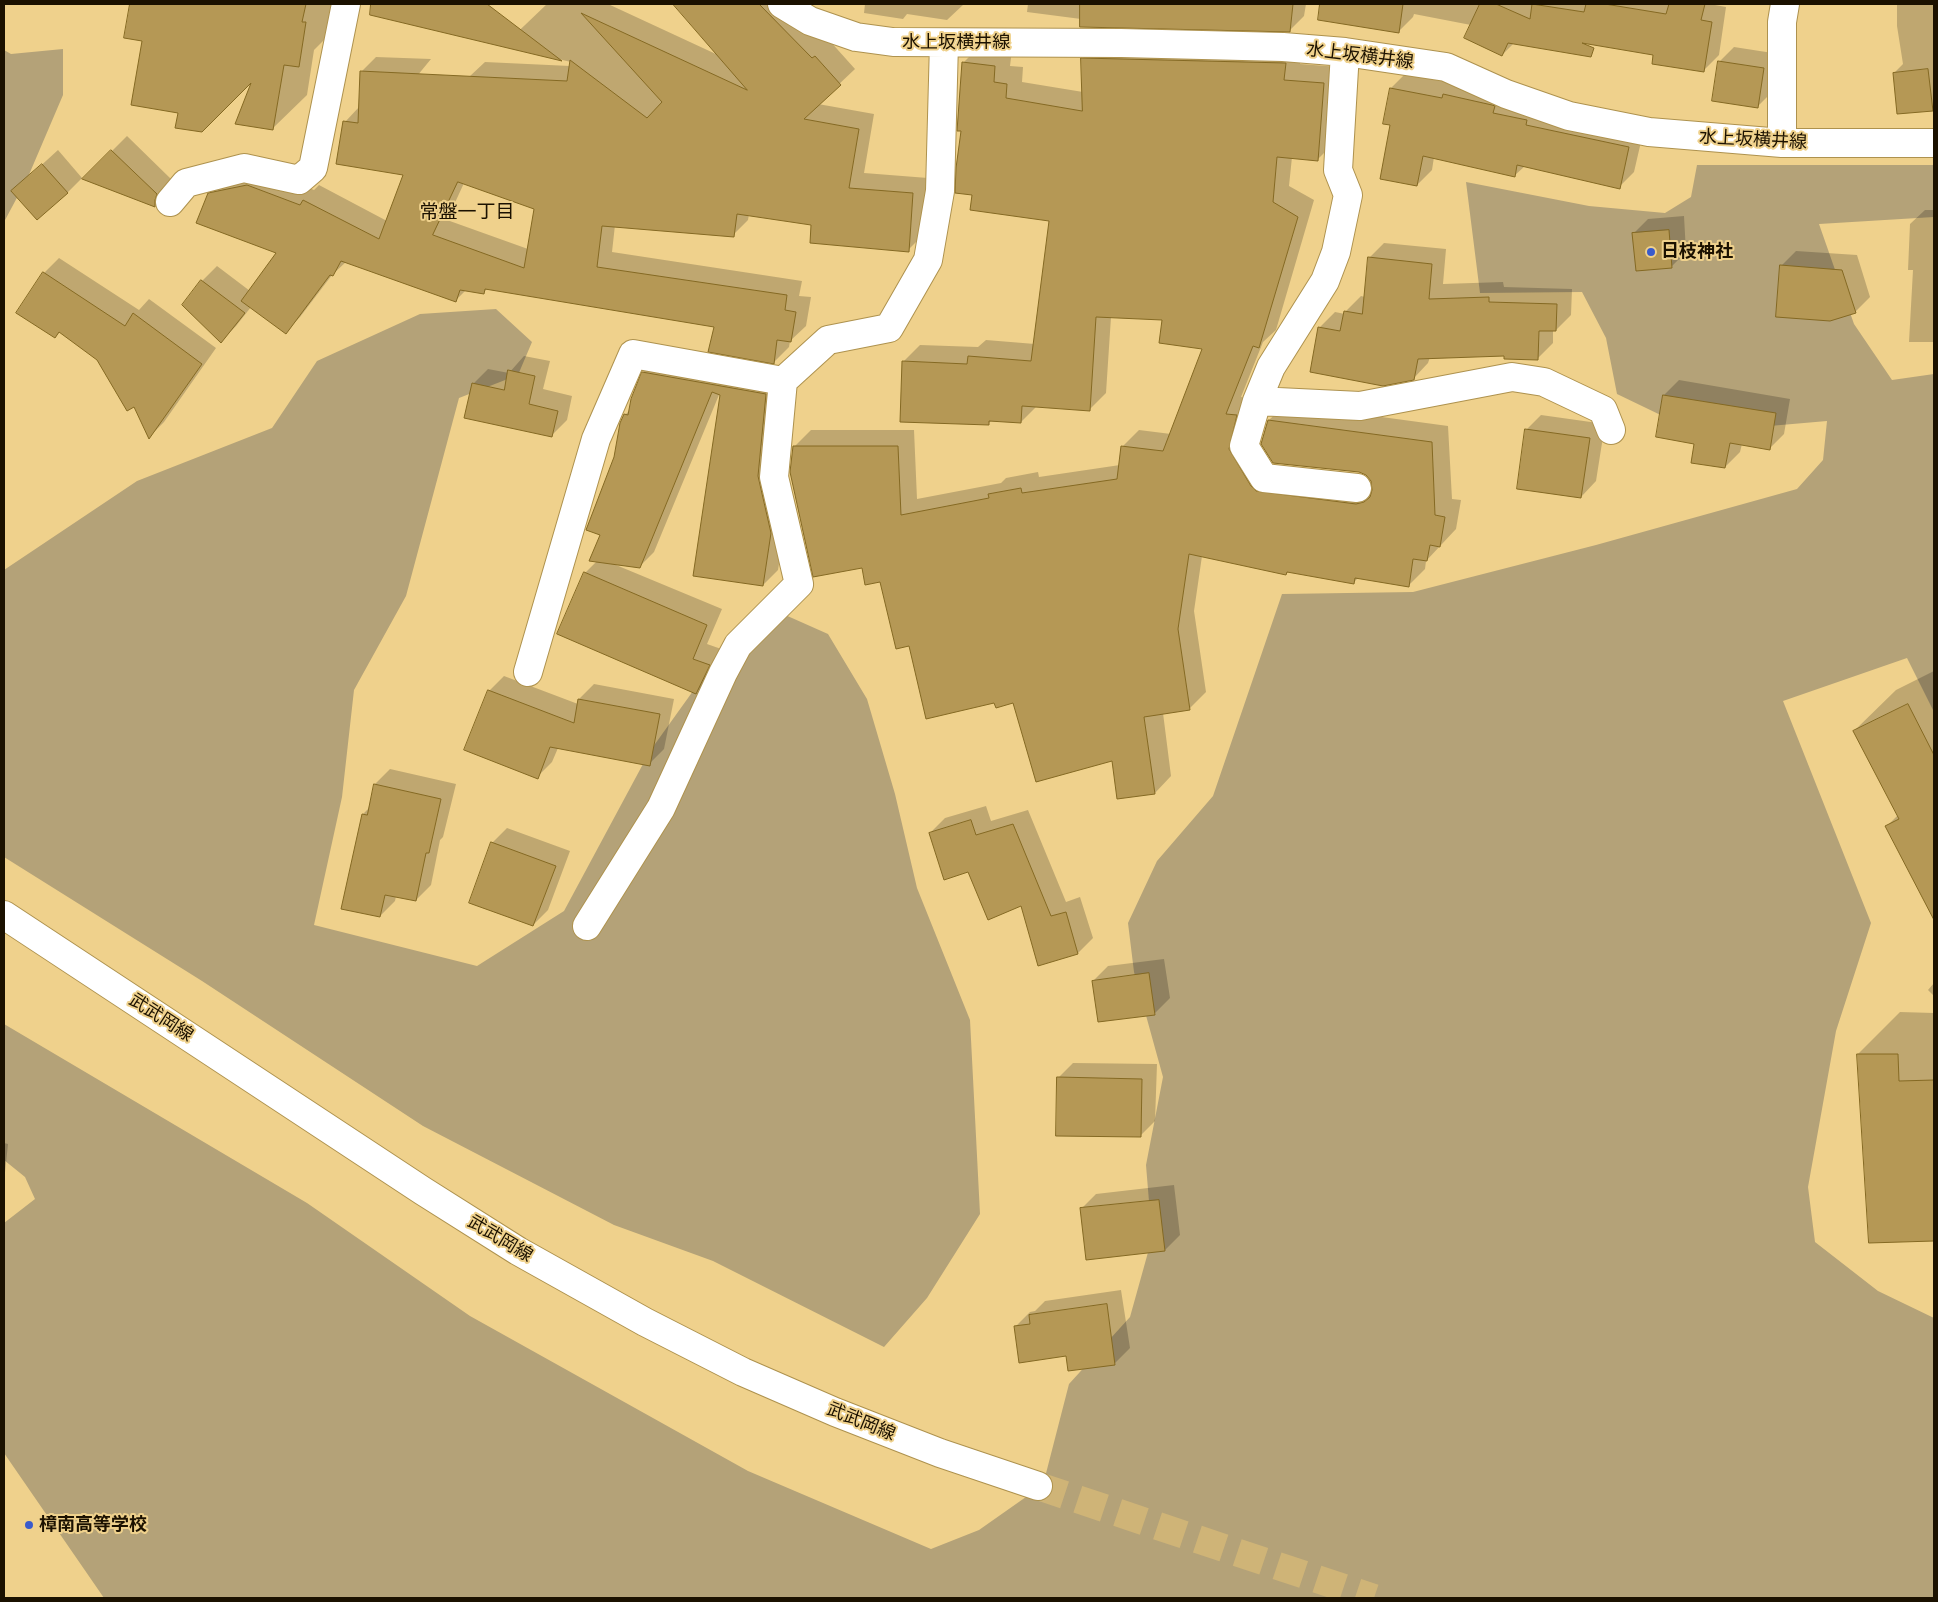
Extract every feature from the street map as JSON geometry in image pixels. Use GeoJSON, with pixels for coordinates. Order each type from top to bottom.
{"type":"FeatureCollection","features":[{"type":"Feature","properties":{"kind":"street"},"geometry":{"type":"LineString","coordinates":[[170,202],[186,183],[244,168],[299,180],[313,168],[346,4]]}},
{"type":"Feature","properties":{"kind":"street","name":"水上坂横井線"},"geometry":{"type":"LineString","coordinates":[[782,4],[810,21],[856,37],[893,42],[1121,43],[1283,47],[1345,52],[1446,67],[1506,94],[1569,116],[1650,132],[1782,143],[1934,143]]}},
{"type":"Feature","properties":{"kind":"street"},"geometry":{"type":"LineString","coordinates":[[1782,143],[1782,22],[1785,4]]}},
{"type":"Feature","properties":{"kind":"street"},"geometry":{"type":"LineString","coordinates":[[587,926],[661,808],[723,673],[738,645],[800,584],[774,477],[783,381],[828,340],[889,328],[928,260],[940,191],[944,43]]}},
{"type":"Feature","properties":{"kind":"street"},"geometry":{"type":"LineString","coordinates":[[1345,52],[1338,170],[1348,195],[1336,252],[1325,281],[1271,367],[1256,401],[1244,446],[1264,478],[1357,488]]}},
{"type":"Feature","properties":{"kind":"street"},"geometry":{"type":"LineString","coordinates":[[528,672],[596,439],[633,354],[783,381]]}},
{"type":"Feature","properties":{"kind":"street"},"geometry":{"type":"LineString","coordinates":[[1256,401],[1360,406],[1512,377],[1544,382],[1603,410],[1611,430]]}},
{"type":"Feature","properties":{"kind":"street","name":"武武岡線"},"geometry":{"type":"LineString","coordinates":[[4,915],[423,1191],[518,1251],[620,1308],[743,1372],[835,1412],[940,1454],[1038,1486]]}},
{"type":"Feature","properties":{"kind":"shaded area"},"geometry":{"type":"Polygon","coordinates":[[[63,49],[63,95],[28,177],[4,222],[4,50],[11,54],[63,49]]]}},
{"type":"Feature","properties":{"kind":"shaded area"},"geometry":{"type":"Polygon","coordinates":[[[1697,165],[1934,165],[1934,217],[1819,224],[1854,324],[1892,380],[1934,374],[1934,712],[1907,658],[1783,701],[1871,923],[1836,1031],[1808,1187],[1815,1242],[1878,1291],[1934,1318],[1934,1598],[104,1598],[4,1453],[4,1223],[35,1199],[25,1177],[4,1160],[4,1024],[307,1203],[470,1316],[748,1471],[931,1549],[979,1530],[1043,1485],[1069,1384],[1130,1317],[1152,1238],[1146,1165],[1163,1077],[1134,972],[1128,923],[1157,861],[1213,796],[1282,594],[1413,592],[1596,545],[1797,489],[1823,460],[1827,421],[1758,427],[1702,401],[1671,420],[1617,394],[1606,338],[1582,292],[1480,293],[1466,182],[1589,206],[1665,213],[1691,197],[1697,165]]]}},
{"type":"Feature","properties":{"kind":"shaded area"},"geometry":{"type":"Polygon","coordinates":[[[496,309],[532,342],[518,375],[459,398],[406,596],[354,690],[342,797],[314,925],[477,966],[564,911],[650,751],[726,645],[783,614],[828,634],[867,699],[895,794],[917,888],[970,1020],[980,1214],[927,1298],[884,1347],[713,1261],[614,1225],[423,1126],[202,981],[4,857],[4,570],[137,481],[272,428],[317,361],[420,314],[496,309]]]}},
{"type":"Feature","properties":{"kind":"building"},"geometry":{"type":"Polygon","coordinates":[[[130,4],[306,4],[302,22],[306,22],[299,67],[284,65],[273,130],[235,124],[251,83],[202,132],[175,128],[178,113],[131,105],[142,41],[124,38],[130,4]]]}},
{"type":"Feature","properties":{"kind":"building"},"geometry":{"type":"Polygon","coordinates":[[[371,4],[487,4],[562,61],[370,15],[371,4]]]}},
{"type":"Feature","properties":{"kind":"building"},"geometry":{"type":"Polygon","coordinates":[[[673,4],[759,4],[812,58],[815,56],[841,85],[804,119],[859,129],[849,188],[913,193],[909,252],[810,243],[811,225],[737,214],[734,237],[602,226],[597,267],[787,295],[785,310],[796,312],[791,342],[777,340],[774,364],[708,352],[714,327],[485,289],[484,294],[460,290],[456,302],[341,261],[333,276],[330,275],[286,334],[241,301],[276,253],[196,223],[208,193],[247,185],[300,205],[303,200],[379,239],[403,175],[336,164],[343,121],[358,123],[360,71],[567,81],[570,60],[647,118],[662,102],[581,13],[747,90],[673,4]],[[458,182],[433,235],[524,268],[534,209],[458,182]]]}},
{"type":"Feature","properties":{"kind":"building"},"geometry":{"type":"Polygon","coordinates":[[[1080,4],[1293,4],[1290,32],[1080,27],[1080,4]]]}},
{"type":"Feature","properties":{"kind":"building"},"geometry":{"type":"Polygon","coordinates":[[[1320,4],[1403,4],[1399,33],[1318,20],[1320,4]]]}},
{"type":"Feature","properties":{"kind":"building"},"geometry":{"type":"Polygon","coordinates":[[[1480,4],[1496,4],[1530,19],[1532,4],[1584,12],[1586,4],[1605,4],[1666,14],[1669,4],[1705,4],[1701,20],[1712,22],[1704,72],[1652,64],[1653,55],[1582,43],[1594,48],[1591,57],[1508,43],[1502,56],[1464,38],[1480,4]]]}},
{"type":"Feature","properties":{"kind":"building"},"geometry":{"type":"Polygon","coordinates":[[[1081,58],[1286,63],[1284,80],[1324,83],[1318,161],[1277,157],[1273,202],[1298,217],[1259,348],[1253,346],[1226,414],[1237,415],[1229,449],[1251,486],[1256,491],[1356,504],[1364,502],[1370,497],[1372,490],[1371,481],[1366,475],[1359,472],[1273,463],[1261,444],[1268,420],[1432,442],[1435,515],[1445,517],[1440,547],[1430,545],[1427,561],[1413,559],[1409,587],[1355,578],[1354,584],[1287,572],[1286,575],[1189,554],[1178,629],[1190,710],[1144,717],[1155,794],[1117,799],[1112,761],[1036,782],[1013,703],[996,708],[994,703],[926,719],[909,646],[896,649],[880,582],[865,585],[862,568],[813,577],[790,472],[793,446],[898,446],[901,515],[989,498],[988,494],[1021,488],[1022,493],[1117,479],[1121,446],[1163,451],[1202,349],[1159,343],[1162,320],[1096,317],[1090,411],[1022,406],[1021,423],[989,421],[989,425],[900,422],[902,361],[967,364],[968,356],[1031,361],[1049,221],[970,210],[972,195],[955,193],[961,131],[957,131],[962,62],[995,66],[994,82],[1007,84],[1006,98],[1082,111],[1081,58]]]}},
{"type":"Feature","properties":{"kind":"building"},"geometry":{"type":"Polygon","coordinates":[[[1718,61],[1764,68],[1758,108],[1712,101],[1718,61]]]}},
{"type":"Feature","properties":{"kind":"building"},"geometry":{"type":"Polygon","coordinates":[[[1928,69],[1933,111],[1897,114],[1893,73],[1928,69]]]}},
{"type":"Feature","properties":{"kind":"building"},"geometry":{"type":"Polygon","coordinates":[[[1390,88],[1442,98],[1443,94],[1492,105],[1495,106],[1493,113],[1527,120],[1526,125],[1629,147],[1620,189],[1517,165],[1515,177],[1423,156],[1417,186],[1380,179],[1390,125],[1383,124],[1390,88]]]}},
{"type":"Feature","properties":{"kind":"building"},"geometry":{"type":"Polygon","coordinates":[[[111,150],[157,194],[155,207],[82,179],[111,150]]]}},
{"type":"Feature","properties":{"kind":"building"},"geometry":{"type":"Polygon","coordinates":[[[42,164],[68,193],[37,220],[11,191],[42,164]]]}},
{"type":"Feature","properties":{"kind":"building"},"geometry":{"type":"Polygon","coordinates":[[[1669,230],[1672,268],[1636,271],[1632,233],[1669,230]]]}},
{"type":"Feature","properties":{"kind":"building"},"geometry":{"type":"Polygon","coordinates":[[[1368,257],[1432,264],[1429,299],[1489,297],[1489,302],[1557,304],[1556,331],[1539,331],[1538,360],[1504,359],[1504,356],[1418,359],[1414,380],[1383,386],[1310,372],[1318,327],[1340,331],[1344,311],[1362,314],[1368,257]]]}},
{"type":"Feature","properties":{"kind":"building"},"geometry":{"type":"Polygon","coordinates":[[[1780,265],[1842,270],[1856,313],[1830,321],[1776,317],[1780,265]]]}},
{"type":"Feature","properties":{"kind":"building"},"geometry":{"type":"Polygon","coordinates":[[[43,272],[125,326],[133,313],[202,364],[149,439],[134,407],[127,411],[97,360],[59,332],[55,338],[16,313],[43,272]]]}},
{"type":"Feature","properties":{"kind":"building"},"geometry":{"type":"Polygon","coordinates":[[[201,280],[245,313],[221,343],[182,305],[201,280]]]}},
{"type":"Feature","properties":{"kind":"building"},"geometry":{"type":"Polygon","coordinates":[[[508,370],[535,376],[529,404],[558,411],[552,437],[464,418],[472,383],[504,390],[508,370]]]}},
{"type":"Feature","properties":{"kind":"building"},"geometry":{"type":"Polygon","coordinates":[[[642,372],[766,394],[758,476],[771,533],[763,586],[693,576],[720,395],[712,392],[640,568],[589,561],[600,535],[586,530],[614,457],[620,423],[624,414],[628,415],[631,399],[642,372]]]}},
{"type":"Feature","properties":{"kind":"building"},"geometry":{"type":"Polygon","coordinates":[[[1663,395],[1776,413],[1770,450],[1730,443],[1725,468],[1691,463],[1694,444],[1656,437],[1663,395]]]}},
{"type":"Feature","properties":{"kind":"building"},"geometry":{"type":"Polygon","coordinates":[[[1525,429],[1590,438],[1581,498],[1517,489],[1525,429]]]}},
{"type":"Feature","properties":{"kind":"building"},"geometry":{"type":"Polygon","coordinates":[[[584,572],[707,625],[693,659],[710,665],[696,694],[557,634],[584,572]]]}},
{"type":"Feature","properties":{"kind":"building"},"geometry":{"type":"Polygon","coordinates":[[[488,690],[574,723],[578,699],[660,714],[650,766],[550,747],[538,779],[464,750],[488,690]]]}},
{"type":"Feature","properties":{"kind":"building"},"geometry":{"type":"Polygon","coordinates":[[[1908,704],[1934,755],[1934,920],[1885,826],[1899,819],[1853,731],[1908,704]]]}},
{"type":"Feature","properties":{"kind":"building"},"geometry":{"type":"Polygon","coordinates":[[[374,784],[441,799],[429,853],[426,853],[416,901],[385,895],[380,917],[341,909],[362,814],[367,815],[374,784]]]}},
{"type":"Feature","properties":{"kind":"building"},"geometry":{"type":"Polygon","coordinates":[[[971,820],[976,835],[1013,824],[1051,916],[1066,912],[1078,954],[1038,966],[1021,906],[988,920],[968,872],[944,880],[929,833],[971,820]]]}},
{"type":"Feature","properties":{"kind":"building"},"geometry":{"type":"Polygon","coordinates":[[[491,842],[556,866],[533,926],[469,903],[491,842]]]}},
{"type":"Feature","properties":{"kind":"building"},"geometry":{"type":"Polygon","coordinates":[[[1149,973],[1155,1015],[1098,1022],[1092,981],[1149,973]]]}},
{"type":"Feature","properties":{"kind":"building"},"geometry":{"type":"Polygon","coordinates":[[[1857,1054],[1898,1054],[1899,1081],[1934,1080],[1934,1241],[1869,1243],[1857,1054]]]}},
{"type":"Feature","properties":{"kind":"building"},"geometry":{"type":"Polygon","coordinates":[[[1057,1077],[1142,1079],[1141,1137],[1056,1136],[1057,1077]]]}},
{"type":"Feature","properties":{"kind":"building"},"geometry":{"type":"Polygon","coordinates":[[[1159,1200],[1165,1251],[1086,1260],[1080,1208],[1159,1200]]]}},
{"type":"Feature","properties":{"kind":"building"},"geometry":{"type":"Polygon","coordinates":[[[1107,1304],[1115,1365],[1068,1371],[1066,1356],[1019,1363],[1014,1326],[1030,1324],[1029,1315],[1107,1304]]]}},
{"type":"Feature","properties":{"kind":"tunnel"},"geometry":{"type":"LineString","coordinates":[[1038,1486],[1374,1598]]}},
{"type":"Feature","properties":{"kind":"place","name":"日枝神社"},"geometry":{"type":"Point","coordinates":[1651,252]}},
{"type":"Feature","properties":{"kind":"place","name":"樟南高等学校"},"geometry":{"type":"Point","coordinates":[29,1525]}},
{"type":"Feature","properties":{"kind":"district","name":"常盤一丁目"},"geometry":{"type":"Point","coordinates":[467,213]}}]}
